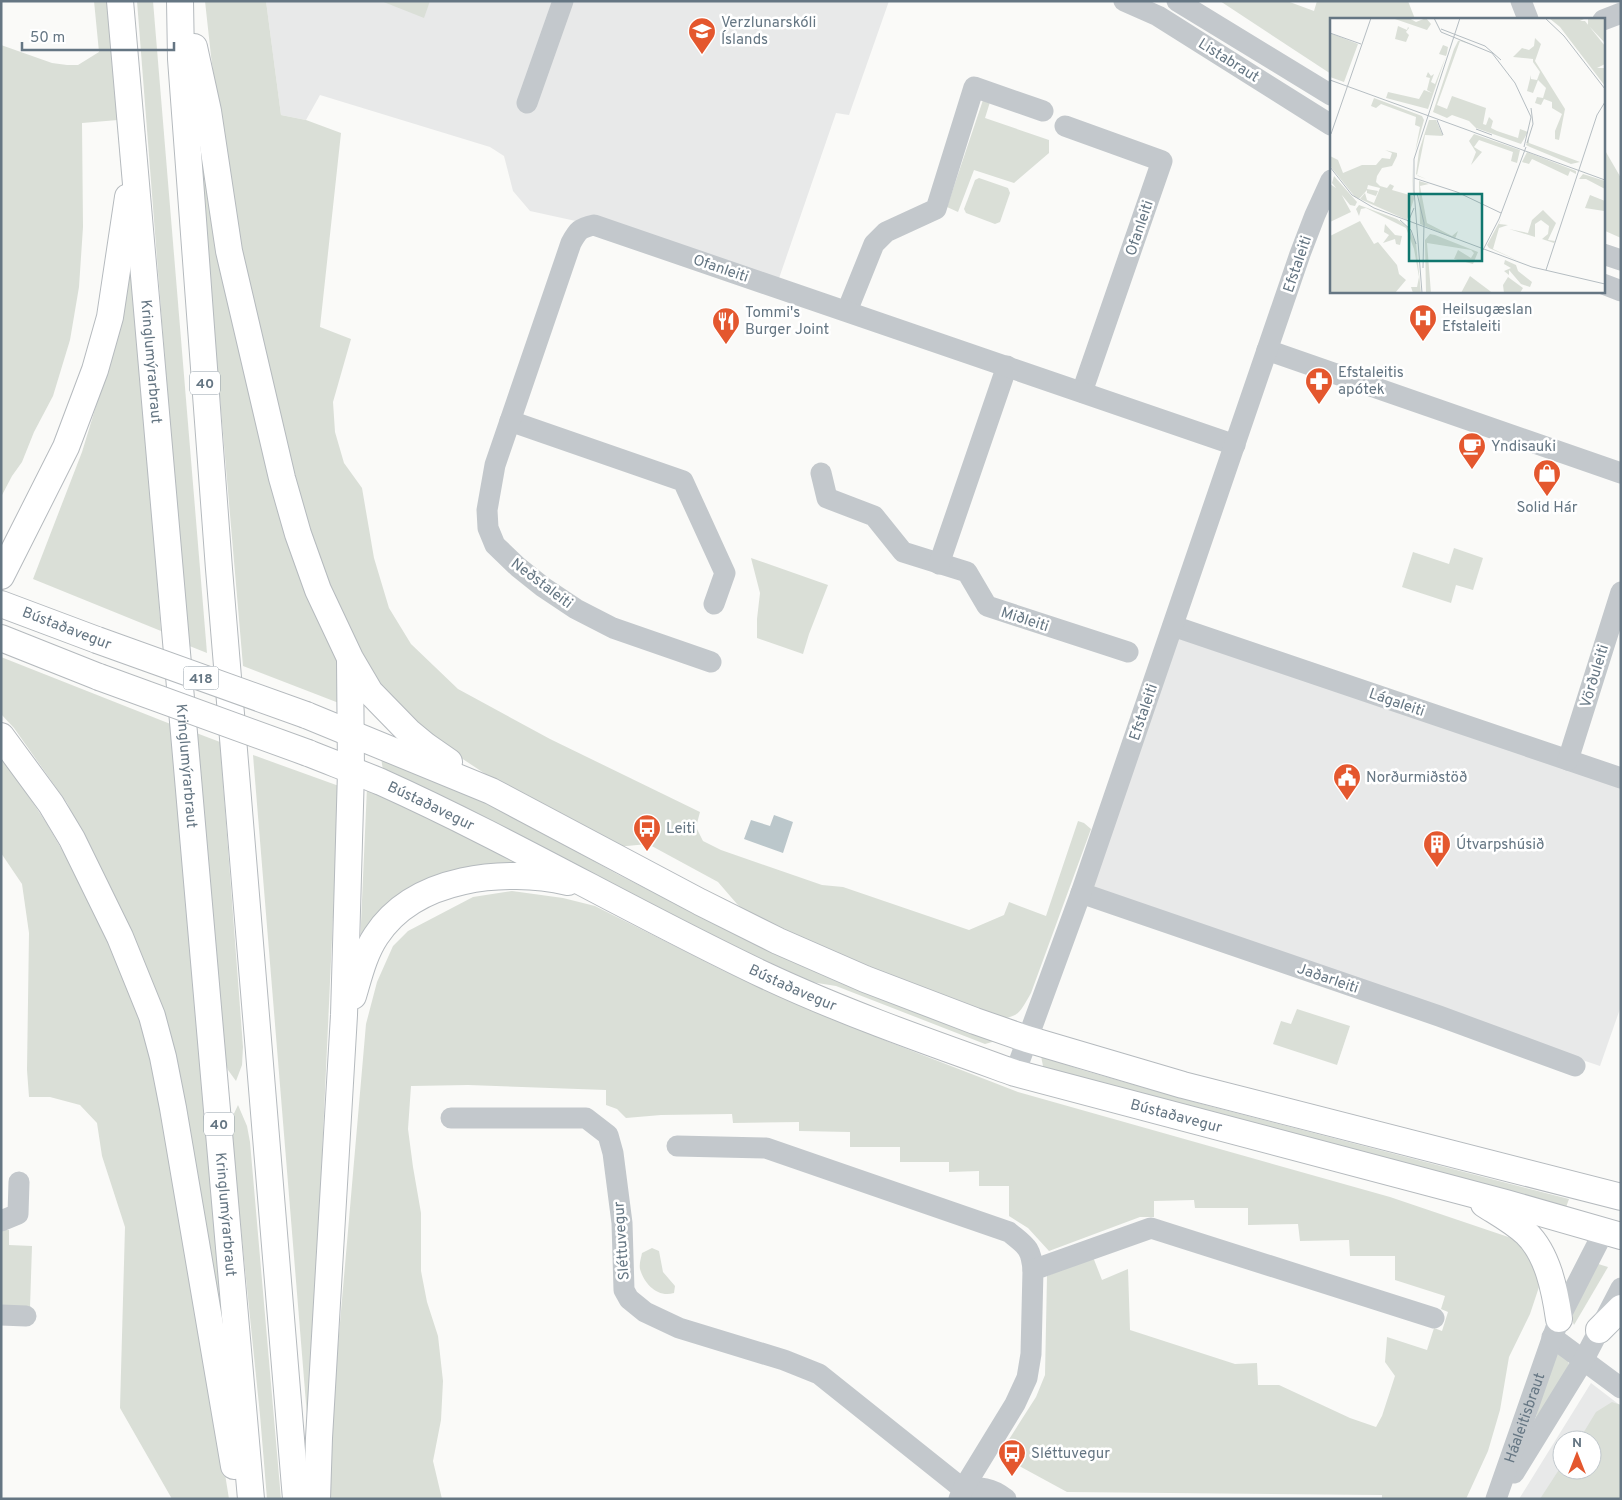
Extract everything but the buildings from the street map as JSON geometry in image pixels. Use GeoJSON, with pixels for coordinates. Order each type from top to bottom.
{"type":"FeatureCollection","features":[{"type":"Feature","properties":{"kind":"main road","name":"Kringlumýrarbraut"},"geometry":{"type":"LineString","coordinates":[[120,1],[251,1499]]}},
{"type":"Feature","properties":{"kind":"main road","name":"40"},"geometry":{"type":"LineString","coordinates":[[180,1],[181,59],[219,569],[296,1499]]}},
{"type":"Feature","properties":{"kind":"main road"},"geometry":{"type":"LineString","coordinates":[[184,1],[208,111],[229,251],[282,478],[298,534],[318,590],[350,658],[370,692],[399,723],[426,746],[491,791]]}},
{"type":"Feature","properties":{"kind":"main road"},"geometry":{"type":"LineString","coordinates":[[1,576],[66,447],[95,370],[110,316],[134,157]]}},
{"type":"Feature","properties":{"kind":"main road","name":"Bústaðavegur"},"geometry":{"type":"LineString","coordinates":[[1,604],[306,715],[491,791],[700,902],[778,941],[865,979],[975,1021],[1027,1039],[1184,1085],[1621,1198]]}},
{"type":"Feature","properties":{"kind":"main road","name":"Bústaðavegur"},"geometry":{"type":"LineString","coordinates":[[1,638],[99,677],[308,753],[380,782],[460,819],[684,936],[766,976],[870,1020],[1015,1073],[1452,1188],[1612,1233]]}},
{"type":"Feature","properties":{"kind":"main road"},"geometry":{"type":"LineString","coordinates":[[317,1499],[344,1015],[352,734],[350,658]]}},
{"type":"Feature","properties":{"kind":"main road"},"geometry":{"type":"LineString","coordinates":[[1,736],[51,804],[72,839],[120,937],[152,1016],[163,1056],[173,1108],[228,1437],[241,1499]]}},
{"type":"Feature","properties":{"kind":"main road"},"geometry":{"type":"LineString","coordinates":[[344,1015],[351,1002],[368,951],[376,935],[394,916],[419,898],[444,886],[488,876],[556,880],[594,888]]}},
{"type":"Feature","properties":{"kind":"main road"},"geometry":{"type":"LineString","coordinates":[[1452,1188],[1505,1217],[1527,1234],[1542,1256],[1551,1279],[1555,1328]]}},
{"type":"Feature","properties":{"kind":"main road","name":"Háaleitisbraut"},"geometry":{"type":"LineString","coordinates":[[1612,1233],[1621,1198]]}},
{"type":"Feature","properties":{"kind":"main road"},"geometry":{"type":"LineString","coordinates":[[1599,1330],[1621,1308]]}},
{"type":"Feature","properties":{"kind":"street"},"geometry":{"type":"LineString","coordinates":[[527,103],[563,1]]}},
{"type":"Feature","properties":{"kind":"street","name":"Listabraut"},"geometry":{"type":"LineString","coordinates":[[1124,1],[1158,16],[1330,124]]}},
{"type":"Feature","properties":{"kind":"street","name":"Listabraut"},"geometry":{"type":"LineString","coordinates":[[1177,1],[1330,94]]}},
{"type":"Feature","properties":{"kind":"street"},"geometry":{"type":"LineString","coordinates":[[1521,1],[1528,18]]}},
{"type":"Feature","properties":{"kind":"street"},"geometry":{"type":"LineString","coordinates":[[1604,20],[1621,13]]}},
{"type":"Feature","properties":{"kind":"street"},"geometry":{"type":"LineString","coordinates":[[848,311],[874,244],[886,232],[936,209],[974,87],[1043,111]]}},
{"type":"Feature","properties":{"kind":"street","name":"Ofanleiti"},"geometry":{"type":"LineString","coordinates":[[1065,126],[1162,161],[1082,392]]}},
{"type":"Feature","properties":{"kind":"street","name":"Efstaleiti"},"geometry":{"type":"LineString","coordinates":[[1015,1073],[1081,893],[1300,254],[1330,182]]}},
{"type":"Feature","properties":{"kind":"street","name":"Ofanleiti"},"geometry":{"type":"LineString","coordinates":[[594,225],[1235,444]]}},
{"type":"Feature","properties":{"kind":"street","name":"Neðstaleiti"},"geometry":{"type":"LineString","coordinates":[[594,225],[582,227],[571,242],[495,464],[487,510],[488,528],[495,545],[543,587],[576,609],[613,628],[712,662]]}},
{"type":"Feature","properties":{"kind":"street"},"geometry":{"type":"LineString","coordinates":[[1604,254],[1621,260]]}},
{"type":"Feature","properties":{"kind":"street"},"geometry":{"type":"LineString","coordinates":[[1604,284],[1621,291]]}},
{"type":"Feature","properties":{"kind":"street"},"geometry":{"type":"LineString","coordinates":[[1267,350],[1621,473]]}},
{"type":"Feature","properties":{"kind":"street"},"geometry":{"type":"LineString","coordinates":[[939,564],[1007,366]]}},
{"type":"Feature","properties":{"kind":"street"},"geometry":{"type":"LineString","coordinates":[[510,421],[683,481],[725,573],[714,604]]}},
{"type":"Feature","properties":{"kind":"street","name":"Miðleiti"},"geometry":{"type":"LineString","coordinates":[[820,473],[827,498],[874,516],[903,552],[967,572],[987,606],[1128,652]]}},
{"type":"Feature","properties":{"kind":"street","name":"Vörðuleiti"},"geometry":{"type":"LineString","coordinates":[[1568,760],[1621,592]]}},
{"type":"Feature","properties":{"kind":"street","name":"Lágaleiti"},"geometry":{"type":"LineString","coordinates":[[1173,626],[1621,778]]}},
{"type":"Feature","properties":{"kind":"street","name":"Jaðarleiti"},"geometry":{"type":"LineString","coordinates":[[1081,893],[1439,1016],[1575,1066]]}},
{"type":"Feature","properties":{"kind":"street","name":"Sléttuvegur"},"geometry":{"type":"LineString","coordinates":[[451,1118],[586,1118],[608,1135],[613,1153],[622,1223],[624,1290],[629,1299],[645,1312],[679,1328],[784,1360],[820,1374],[961,1494]]}},
{"type":"Feature","properties":{"kind":"street"},"geometry":{"type":"LineString","coordinates":[[677,1146],[766,1148],[1009,1232],[1024,1244],[1032,1254],[1033,1270],[1031,1354],[1027,1378],[1015,1404],[961,1494]]}},
{"type":"Feature","properties":{"kind":"street"},"geometry":{"type":"LineString","coordinates":[[1,1221],[18,1214],[19,1182]]}},
{"type":"Feature","properties":{"kind":"street"},"geometry":{"type":"LineString","coordinates":[[1033,1270],[1151,1228],[1434,1318]]}},
{"type":"Feature","properties":{"kind":"street","name":"Háaleitisbraut"},"geometry":{"type":"LineString","coordinates":[[1497,1499],[1555,1328],[1612,1233]]}},
{"type":"Feature","properties":{"kind":"street","name":"Háaleitisbraut"},"geometry":{"type":"LineString","coordinates":[[1497,1499],[1583,1361],[1621,1288]]}},
{"type":"Feature","properties":{"kind":"street"},"geometry":{"type":"LineString","coordinates":[[1,1315],[26,1316]]}},
{"type":"Feature","properties":{"kind":"street"},"geometry":{"type":"LineString","coordinates":[[1555,1328],[1583,1361],[1621,1388]]}},
{"type":"Feature","properties":{"kind":"street"},"geometry":{"type":"LineString","coordinates":[[961,1494],[984,1488],[995,1491],[1006,1499]]}},
{"type":"Feature","properties":{"kind":"shaded area"},"geometry":{"type":"Polygon","coordinates":[[[94,1],[111,1],[118,120],[82,123],[83,227],[79,287],[70,340],[53,396],[34,432],[22,462],[1,497],[1,45],[52,63],[78,65],[99,52],[94,1]]]}},
{"type":"Feature","properties":{"kind":"shaded area"},"geometry":{"type":"Polygon","coordinates":[[[137,1],[153,1],[207,653],[187,645],[137,1]]]}},
{"type":"Feature","properties":{"kind":"shaded area"},"geometry":{"type":"Polygon","coordinates":[[[205,1],[266,1],[281,115],[306,120],[341,133],[320,327],[351,339],[333,402],[335,432],[344,463],[362,488],[374,558],[389,608],[411,644],[458,689],[550,739],[700,812],[696,827],[703,841],[721,850],[822,885],[843,887],[969,930],[1004,915],[1009,902],[1046,916],[1078,821],[1084,823],[1091,829],[1031,993],[1020,1011],[1007,1018],[991,1019],[757,921],[737,904],[718,882],[648,844],[616,847],[493,779],[437,742],[399,709],[367,670],[315,564],[234,222],[205,1]]]}},
{"type":"Feature","properties":{"kind":"shaded area","name":"Verzlunarskóli Íslands"},"geometry":{"type":"Polygon","coordinates":[[[266,1],[889,1],[849,115],[836,113],[776,287],[594,225],[530,211],[513,191],[504,156],[490,147],[320,95],[306,120],[281,115],[266,1]]]}},
{"type":"Feature","properties":{"kind":"shaded area"},"geometry":{"type":"Polygon","coordinates":[[[381,1],[430,1],[424,18],[381,1]]]}},
{"type":"Feature","properties":{"kind":"shaded area"},"geometry":{"type":"Polygon","coordinates":[[[1220,1],[1287,1],[1314,11],[1317,1],[1408,1],[1415,18],[1330,18],[1330,73],[1220,1]]]}},
{"type":"Feature","properties":{"kind":"shaded area"},"geometry":{"type":"Polygon","coordinates":[[[983,100],[990,102],[985,118],[1049,140],[1049,153],[1014,183],[974,170],[958,212],[947,207],[983,100]]]}},
{"type":"Feature","properties":{"kind":"shaded area"},"geometry":{"type":"Polygon","coordinates":[[[195,107],[261,425],[291,555],[344,671],[344,705],[243,666],[195,107]]]}},
{"type":"Feature","properties":{"kind":"shaded area"},"geometry":{"type":"Polygon","coordinates":[[[1604,149],[1621,178],[1621,238],[1604,230],[1604,149]]]}},
{"type":"Feature","properties":{"kind":"shaded area"},"geometry":{"type":"Polygon","coordinates":[[[979,178],[1008,188],[1010,193],[1000,222],[995,224],[966,213],[964,209],[975,180],[979,178]]]}},
{"type":"Feature","properties":{"kind":"shaded area"},"geometry":{"type":"Polygon","coordinates":[[[131,231],[161,631],[33,579],[82,452],[107,370],[131,231]]]}},
{"type":"Feature","properties":{"kind":"shaded area"},"geometry":{"type":"Polygon","coordinates":[[[1454,548],[1483,558],[1473,590],[1456,585],[1451,603],[1402,587],[1413,552],[1449,564],[1454,548]]]}},
{"type":"Feature","properties":{"kind":"shaded area"},"geometry":{"type":"Polygon","coordinates":[[[751,558],[828,585],[803,654],[757,638],[760,593],[751,558]]]}},
{"type":"Feature","properties":{"kind":"shaded area"},"geometry":{"type":"Polygon","coordinates":[[[1174,624],[1621,781],[1621,1006],[1600,1066],[1084,892],[1174,624]]]}},
{"type":"Feature","properties":{"kind":"shaded area"},"geometry":{"type":"Polygon","coordinates":[[[1,657],[173,725],[237,1433],[207,1258],[110,892],[67,803],[14,728],[1,714],[1,657]]]}},
{"type":"Feature","properties":{"kind":"shaded area"},"geometry":{"type":"Polygon","coordinates":[[[191,731],[220,742],[243,1047],[242,1065],[236,1081],[228,1070],[220,1048],[191,731]]]}},
{"type":"Feature","properties":{"kind":"shaded area"},"geometry":{"type":"Polygon","coordinates":[[[1,754],[47,824],[106,926],[133,997],[161,1088],[186,1229],[229,1499],[172,1499],[120,1408],[125,1227],[102,1156],[97,1123],[80,1105],[50,1097],[29,1097],[27,1070],[29,933],[22,884],[1,853],[1,754]]]}},
{"type":"Feature","properties":{"kind":"shaded area"},"geometry":{"type":"Polygon","coordinates":[[[253,755],[339,786],[309,1440],[253,755]]]}},
{"type":"Feature","properties":{"kind":"shaded area"},"geometry":{"type":"Polygon","coordinates":[[[381,758],[515,817],[617,874],[705,918],[999,1040],[985,1044],[836,986],[811,982],[781,971],[383,770],[381,758]]]}},
{"type":"Feature","properties":{"kind":"shaded area"},"geometry":{"type":"Polygon","coordinates":[[[367,787],[534,869],[406,893],[378,913],[360,946],[367,787]]]}},
{"type":"Feature","properties":{"kind":"shaded area"},"geometry":{"type":"Polygon","coordinates":[[[774,815],[793,822],[783,853],[744,839],[751,820],[770,826],[774,815]]]}},
{"type":"Feature","properties":{"kind":"shaded area"},"geometry":{"type":"Polygon","coordinates":[[[512,891],[563,898],[595,906],[724,971],[889,1042],[1018,1092],[1390,1197],[1529,1244],[1539,1287],[1530,1314],[1509,1357],[1500,1410],[1488,1451],[1466,1499],[1382,1499],[1382,1495],[1067,1492],[999,1455],[1036,1397],[1045,1375],[1047,1276],[1093,1257],[1102,1280],[1128,1269],[1130,1330],[1235,1364],[1257,1363],[1258,1385],[1279,1385],[1350,1418],[1376,1427],[1382,1416],[1395,1376],[1385,1362],[1387,1337],[1427,1350],[1434,1328],[1442,1331],[1448,1312],[1441,1309],[1445,1296],[1395,1280],[1395,1256],[1350,1256],[1349,1240],[1300,1241],[1298,1224],[1248,1225],[1248,1208],[1195,1208],[1194,1200],[1154,1201],[1154,1217],[1140,1217],[1049,1251],[1028,1228],[1009,1216],[1009,1186],[979,1186],[979,1171],[949,1172],[949,1162],[900,1162],[900,1147],[850,1147],[850,1132],[799,1131],[799,1122],[733,1123],[732,1114],[661,1115],[626,1118],[617,1109],[606,1105],[606,1090],[468,1085],[411,1086],[408,1129],[421,1213],[421,1271],[427,1302],[438,1336],[443,1381],[441,1420],[433,1461],[442,1499],[327,1499],[327,1472],[366,1024],[377,982],[393,946],[408,931],[473,897],[512,891]]]}},
{"type":"Feature","properties":{"kind":"shaded area"},"geometry":{"type":"Polygon","coordinates":[[[1297,1009],[1350,1026],[1337,1065],[1273,1044],[1281,1021],[1291,1024],[1297,1009]]]}},
{"type":"Feature","properties":{"kind":"shaded area"},"geometry":{"type":"Polygon","coordinates":[[[1041,1056],[1082,1070],[1209,1106],[1569,1199],[1565,1210],[1044,1071],[1041,1056]]]}},
{"type":"Feature","properties":{"kind":"shaded area"},"geometry":{"type":"Polygon","coordinates":[[[238,1105],[247,1126],[250,1142],[281,1499],[267,1499],[230,1122],[238,1105]]]}},
{"type":"Feature","properties":{"kind":"shaded area"},"geometry":{"type":"Polygon","coordinates":[[[1,1230],[9,1230],[9,1245],[32,1246],[30,1308],[1,1307],[1,1230]]]}},
{"type":"Feature","properties":{"kind":"shaded area"},"geometry":{"type":"Polygon","coordinates":[[[652,1248],[659,1251],[663,1272],[675,1286],[674,1293],[657,1292],[648,1285],[642,1275],[640,1265],[642,1253],[652,1248]]]}},
{"type":"Feature","properties":{"kind":"shaded area"},"geometry":{"type":"Polygon","coordinates":[[[1595,1263],[1608,1267],[1574,1325],[1572,1320],[1573,1313],[1595,1263]]]}},
{"type":"Feature","properties":{"kind":"shaded area"},"geometry":{"type":"Polygon","coordinates":[[[1553,1353],[1565,1355],[1569,1364],[1530,1439],[1553,1353]]]}},
{"type":"Feature","properties":{"kind":"shaded area"},"geometry":{"type":"Polygon","coordinates":[[[1591,1383],[1621,1406],[1621,1499],[1519,1499],[1552,1446],[1552,1480],[1602,1480],[1602,1430],[1562,1430],[1591,1383]]]}},
{"type":"Feature","properties":{"kind":"shaded area"},"geometry":{"type":"Polygon","coordinates":[[[1612,1402],[1621,1405],[1621,1499],[1540,1499],[1552,1480],[1602,1480],[1602,1430],[1585,1430],[1596,1412],[1612,1402]]]}},
{"type":"Feature","properties":{"kind":"place","name":"Verzlunarskóli Íslands"},"geometry":{"type":"Point","coordinates":[702,55]}},
{"type":"Feature","properties":{"kind":"place","name":"Heilsugæslan Efstaleiti"},"geometry":{"type":"Point","coordinates":[1423,342]}},
{"type":"Feature","properties":{"kind":"place","name":"Tommi's Burger Joint"},"geometry":{"type":"Point","coordinates":[726,345]}},
{"type":"Feature","properties":{"kind":"place","name":"Efstaleitis apótek"},"geometry":{"type":"Point","coordinates":[1319,405]}},
{"type":"Feature","properties":{"kind":"place","name":"Yndisauki"},"geometry":{"type":"Point","coordinates":[1472,470]}},
{"type":"Feature","properties":{"kind":"place","name":"Solid Hár"},"geometry":{"type":"Point","coordinates":[1547,497]}},
{"type":"Feature","properties":{"kind":"place","name":"Norðurmiðstöð"},"geometry":{"type":"Point","coordinates":[1347,801]}},
{"type":"Feature","properties":{"kind":"place","name":"Leiti"},"geometry":{"type":"Point","coordinates":[647,852]}},
{"type":"Feature","properties":{"kind":"place","name":"Útvarpshúsið"},"geometry":{"type":"Point","coordinates":[1437,868]}},
{"type":"Feature","properties":{"kind":"place","name":"Sléttuvegur"},"geometry":{"type":"Point","coordinates":[1012,1477]}}]}
